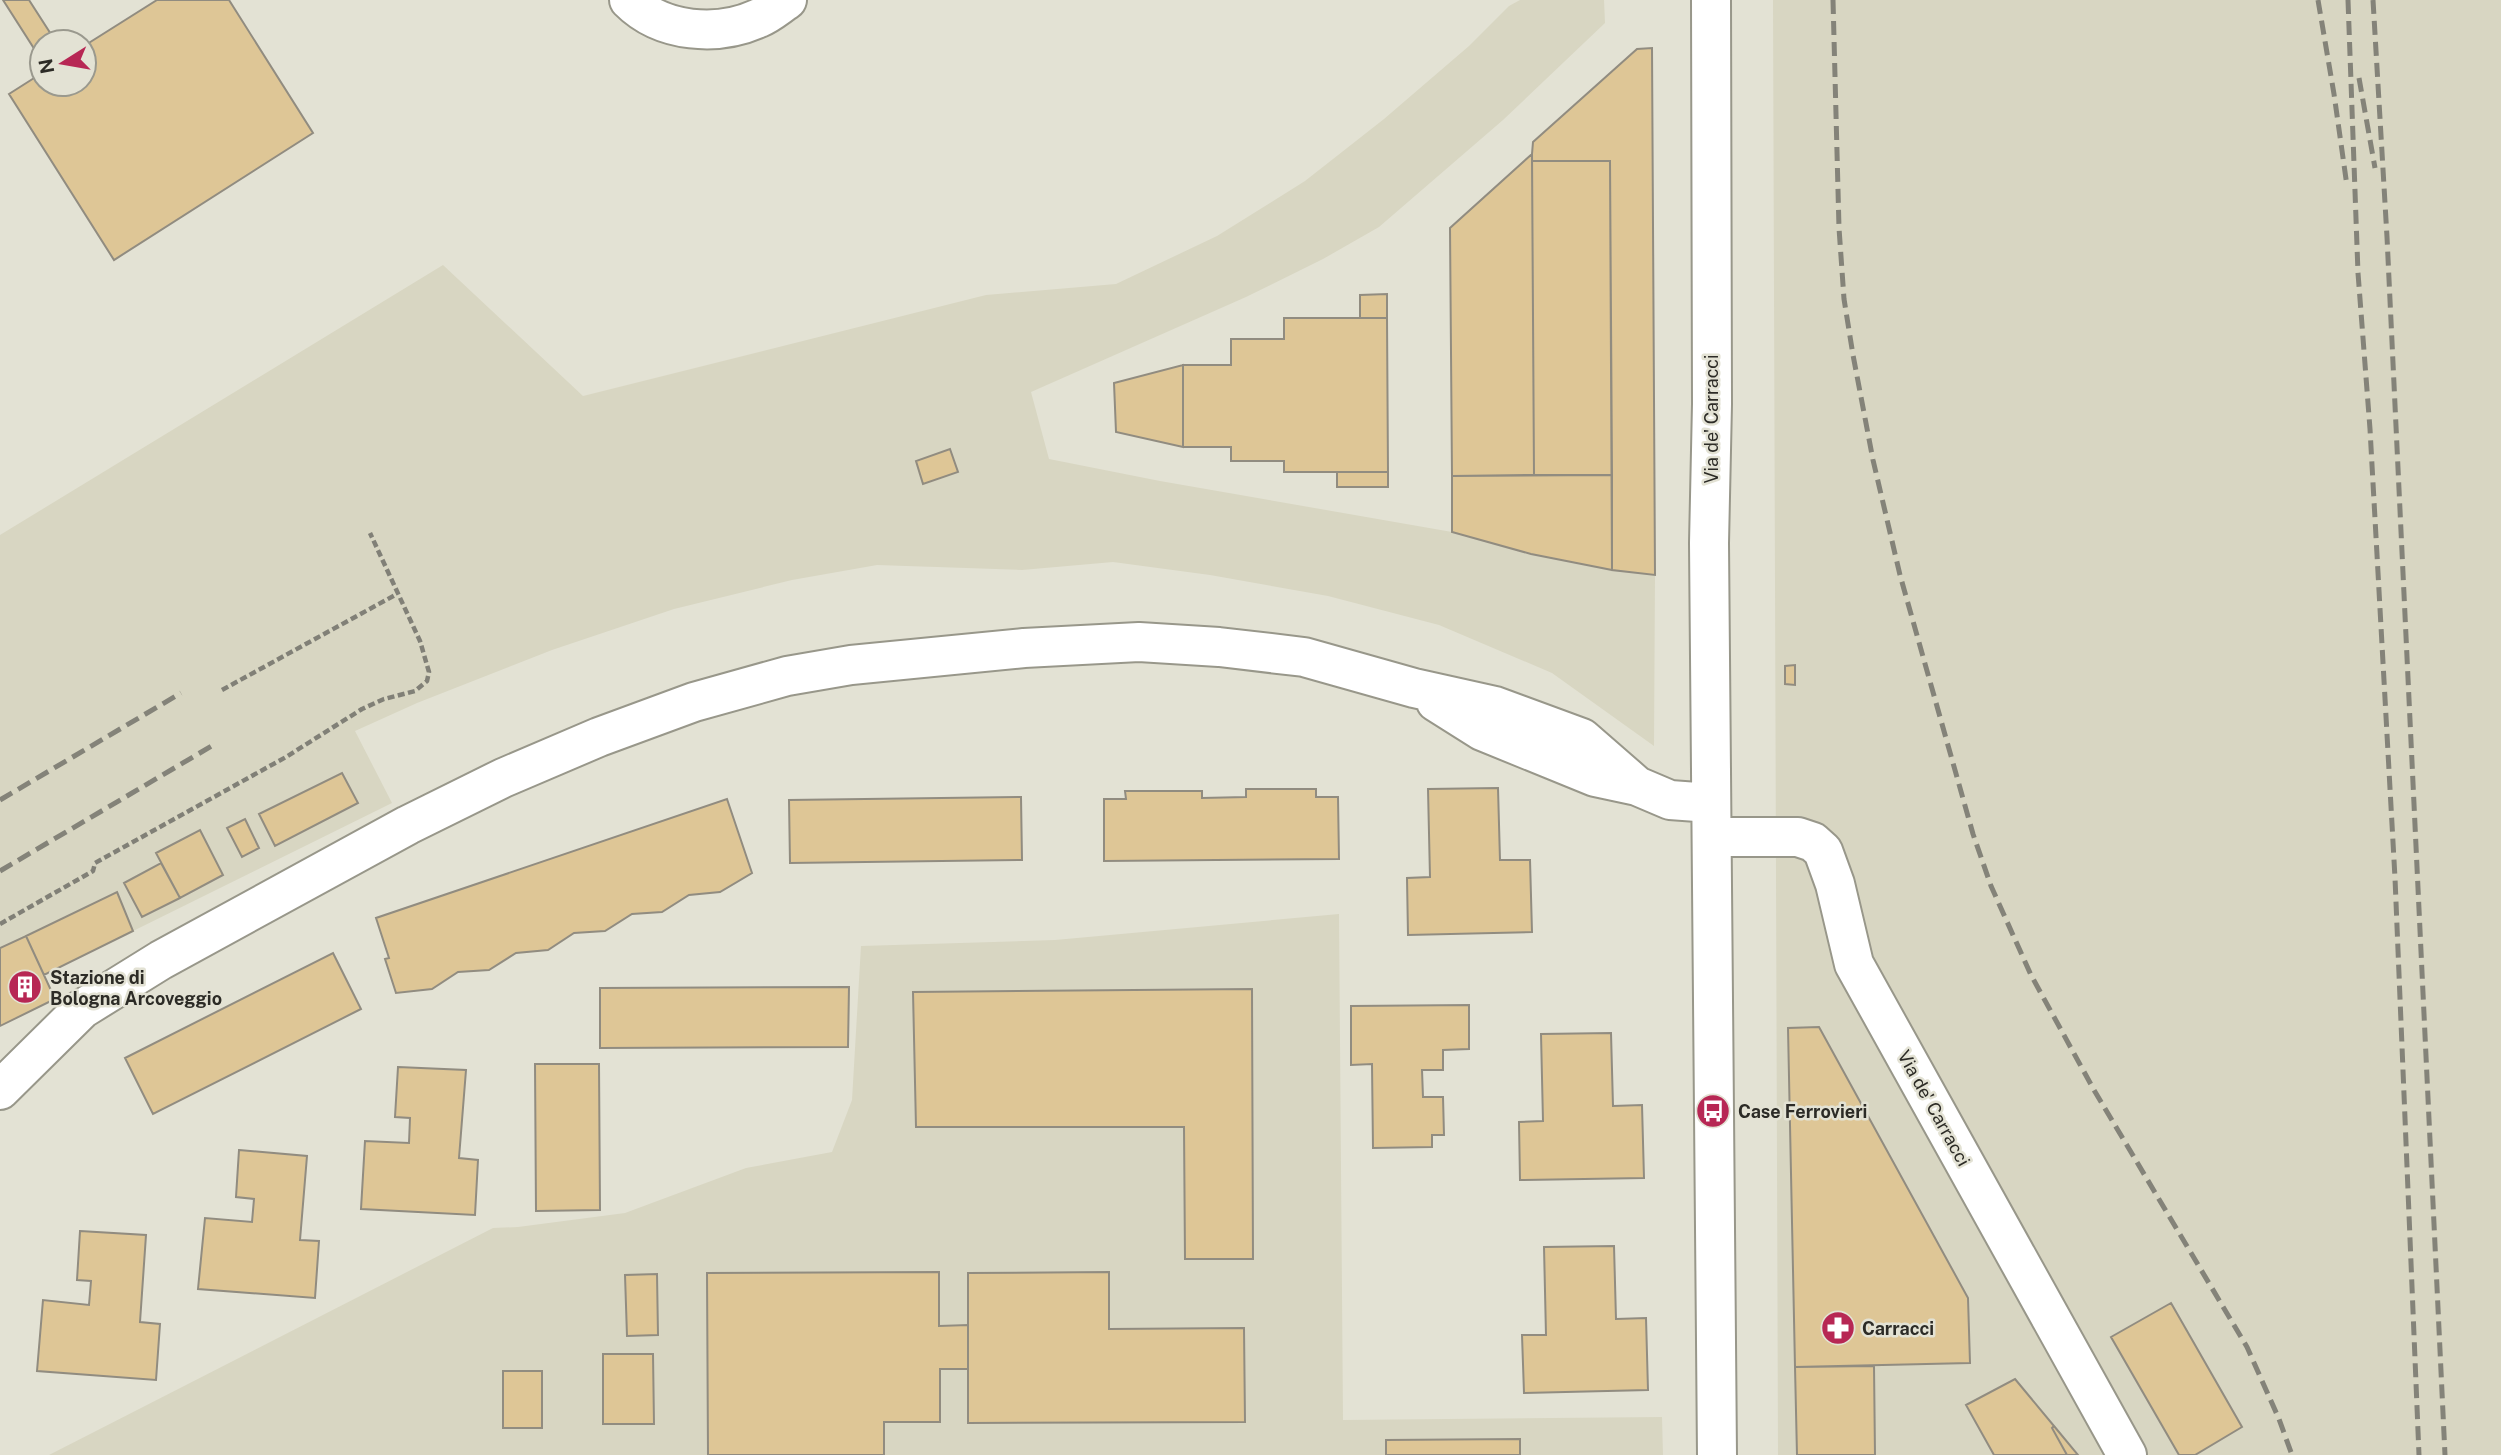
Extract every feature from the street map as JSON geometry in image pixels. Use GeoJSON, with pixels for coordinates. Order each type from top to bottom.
{"type":"FeatureCollection","features":[{"type":"Feature","properties":{"kind":"street"},"geometry":{"type":"LineString","coordinates":[[629,0],[661,21],[695,30],[728,29],[794,0]]}},
{"type":"Feature","properties":{"kind":"street","name":"Via de' Carracci"},"geometry":{"type":"LineString","coordinates":[[1710,0],[1711,820],[1717,1455]]}},
{"type":"Feature","properties":{"kind":"street"},"geometry":{"type":"LineString","coordinates":[[0,1090],[82,1009],[161,960],[408,825],[599,737],[694,702],[787,676],[851,665],[1024,648],[1139,642],[1219,647],[1304,657],[1414,688],[1482,731],[1595,777],[1637,786],[1711,820]]}},
{"type":"Feature","properties":{"kind":"street","name":"Via de' Carracci"},"geometry":{"type":"LineString","coordinates":[[1711,820],[1798,837],[1813,842],[1824,850],[1854,964],[2127,1455]]}},
{"type":"Feature","properties":{"kind":"path"},"geometry":{"type":"LineString","coordinates":[[0,925],[93,871],[95,863],[286,757],[362,709],[420,688],[427,681],[429,671],[421,641],[370,534]]}},
{"type":"Feature","properties":{"kind":"path"},"geometry":{"type":"LineString","coordinates":[[222,690],[397,594]]}},
{"type":"Feature","properties":{"kind":"shaded area"},"geometry":{"type":"Polygon","coordinates":[[[1520,0],[1604,0],[1605,23],[1503,120],[1379,227],[1323,259],[1246,297],[1031,392],[1049,459],[1452,532],[1531,554],[1612,570],[1655,575],[1654,746],[1552,673],[1439,625],[1328,596],[1210,575],[1113,562],[1022,570],[877,565],[792,580],[674,609],[552,650],[417,703],[355,731],[392,803],[44,975],[55,999],[0,1026],[0,535],[443,265],[583,396],[986,295],[1116,284],[1217,236],[1305,181],[1384,119],[1469,46],[1509,6],[1520,0]]]}},
{"type":"Feature","properties":{"kind":"shaded area"},"geometry":{"type":"Polygon","coordinates":[[[1773,0],[2501,0],[2501,1455],[1778,1455],[1773,0]]]}},
{"type":"Feature","properties":{"kind":"shaded area"},"geometry":{"type":"Polygon","coordinates":[[[1339,914],[1343,1420],[1662,1417],[1663,1455],[49,1455],[493,1228],[625,1213],[746,1168],[832,1152],[852,1100],[861,946],[1055,940],[1339,914]]]}},
{"type":"Feature","properties":{"kind":"building"},"geometry":{"type":"Polygon","coordinates":[[[3,0],[29,0],[47,28],[28,28],[28,39],[3,0]]]}},
{"type":"Feature","properties":{"kind":"building"},"geometry":{"type":"Polygon","coordinates":[[[157,0],[229,0],[313,133],[114,260],[9,94],[28,82],[28,98],[98,98],[98,37],[157,0]]]}},
{"type":"Feature","properties":{"kind":"building"},"geometry":{"type":"Polygon","coordinates":[[[1652,48],[1655,575],[1612,570],[1610,161],[1532,161],[1533,142],[1637,49],[1652,48]]]}},
{"type":"Feature","properties":{"kind":"building"},"geometry":{"type":"Polygon","coordinates":[[[1532,154],[1534,475],[1452,476],[1450,228],[1532,154]]]}},
{"type":"Feature","properties":{"kind":"building"},"geometry":{"type":"Polygon","coordinates":[[[1532,161],[1610,161],[1612,475],[1534,475],[1532,161]]]}},
{"type":"Feature","properties":{"kind":"building"},"geometry":{"type":"Polygon","coordinates":[[[1387,294],[1387,318],[1360,318],[1360,295],[1387,294]]]}},
{"type":"Feature","properties":{"kind":"building"},"geometry":{"type":"Polygon","coordinates":[[[1284,318],[1387,318],[1388,472],[1284,472],[1284,461],[1231,461],[1231,447],[1183,447],[1183,365],[1231,365],[1231,339],[1284,339],[1284,318]]]}},
{"type":"Feature","properties":{"kind":"building"},"geometry":{"type":"Polygon","coordinates":[[[1183,365],[1183,447],[1116,432],[1114,383],[1183,365]]]}},
{"type":"Feature","properties":{"kind":"building"},"geometry":{"type":"Polygon","coordinates":[[[950,449],[958,472],[923,484],[916,461],[950,449]]]}},
{"type":"Feature","properties":{"kind":"building"},"geometry":{"type":"Polygon","coordinates":[[[1337,472],[1388,472],[1388,487],[1337,487],[1337,472]]]}},
{"type":"Feature","properties":{"kind":"building"},"geometry":{"type":"Polygon","coordinates":[[[1612,475],[1612,570],[1531,554],[1452,532],[1452,476],[1612,475]]]}},
{"type":"Feature","properties":{"kind":"building"},"geometry":{"type":"Polygon","coordinates":[[[1795,665],[1795,685],[1785,684],[1785,666],[1795,665]]]}},
{"type":"Feature","properties":{"kind":"building"},"geometry":{"type":"Polygon","coordinates":[[[342,773],[358,803],[275,846],[259,814],[342,773]]]}},
{"type":"Feature","properties":{"kind":"building"},"geometry":{"type":"Polygon","coordinates":[[[1498,788],[1500,860],[1530,860],[1532,932],[1408,935],[1407,878],[1430,877],[1428,789],[1498,788]]]}},
{"type":"Feature","properties":{"kind":"building"},"geometry":{"type":"Polygon","coordinates":[[[1246,789],[1316,789],[1316,797],[1338,797],[1339,859],[1104,861],[1104,799],[1126,799],[1125,791],[1202,791],[1202,798],[1246,797],[1246,789]]]}},
{"type":"Feature","properties":{"kind":"building"},"geometry":{"type":"Polygon","coordinates":[[[1021,797],[1022,860],[790,863],[789,800],[1021,797]]]}},
{"type":"Feature","properties":{"kind":"building"},"geometry":{"type":"Polygon","coordinates":[[[727,799],[752,873],[720,892],[689,895],[662,912],[632,914],[605,931],[574,933],[548,950],[516,953],[489,970],[458,972],[432,989],[396,993],[385,959],[389,958],[376,918],[727,799]]]}},
{"type":"Feature","properties":{"kind":"building"},"geometry":{"type":"Polygon","coordinates":[[[245,819],[259,848],[242,857],[227,828],[245,819]]]}},
{"type":"Feature","properties":{"kind":"building"},"geometry":{"type":"Polygon","coordinates":[[[200,830],[223,875],[180,898],[156,853],[200,830]]]}},
{"type":"Feature","properties":{"kind":"building"},"geometry":{"type":"Polygon","coordinates":[[[161,863],[180,898],[142,917],[124,883],[161,863]]]}},
{"type":"Feature","properties":{"kind":"building"},"geometry":{"type":"Polygon","coordinates":[[[117,892],[133,931],[44,975],[26,936],[117,892]]]}},
{"type":"Feature","properties":{"kind":"building","name":"Stazione di Bologna Arcoveggio"},"geometry":{"type":"Polygon","coordinates":[[[26,936],[55,999],[0,1026],[0,948],[26,936]]]}},
{"type":"Feature","properties":{"kind":"building"},"geometry":{"type":"Polygon","coordinates":[[[333,953],[361,1009],[153,1114],[125,1058],[333,953]]]}},
{"type":"Feature","properties":{"kind":"building"},"geometry":{"type":"Polygon","coordinates":[[[849,987],[848,1047],[600,1048],[600,988],[849,987]]]}},
{"type":"Feature","properties":{"kind":"building"},"geometry":{"type":"Polygon","coordinates":[[[1252,989],[1253,1259],[1185,1259],[1184,1127],[916,1127],[913,992],[1252,989]]]}},
{"type":"Feature","properties":{"kind":"building"},"geometry":{"type":"Polygon","coordinates":[[[1469,1005],[1469,1049],[1443,1050],[1443,1070],[1422,1070],[1423,1097],[1443,1097],[1444,1135],[1432,1135],[1432,1147],[1373,1148],[1372,1064],[1351,1065],[1351,1006],[1469,1005]]]}},
{"type":"Feature","properties":{"kind":"building"},"geometry":{"type":"Polygon","coordinates":[[[1819,1027],[1968,1298],[1970,1363],[1795,1367],[1788,1028],[1819,1027]]]}},
{"type":"Feature","properties":{"kind":"building"},"geometry":{"type":"Polygon","coordinates":[[[1611,1033],[1613,1106],[1642,1105],[1644,1178],[1520,1180],[1519,1122],[1543,1121],[1541,1034],[1611,1033]]]}},
{"type":"Feature","properties":{"kind":"building"},"geometry":{"type":"Polygon","coordinates":[[[535,1064],[599,1064],[600,1210],[536,1211],[535,1064]]]}},
{"type":"Feature","properties":{"kind":"building"},"geometry":{"type":"Polygon","coordinates":[[[398,1067],[466,1070],[459,1158],[478,1160],[475,1215],[361,1209],[365,1141],[409,1143],[410,1118],[395,1117],[398,1067]]]}},
{"type":"Feature","properties":{"kind":"building"},"geometry":{"type":"Polygon","coordinates":[[[239,1150],[307,1156],[300,1240],[319,1241],[315,1298],[198,1289],[205,1218],[252,1222],[254,1199],[236,1197],[239,1150]]]}},
{"type":"Feature","properties":{"kind":"building"},"geometry":{"type":"Polygon","coordinates":[[[80,1231],[146,1235],[140,1322],[160,1324],[156,1380],[37,1371],[43,1300],[89,1305],[91,1281],[77,1280],[80,1231]]]}},
{"type":"Feature","properties":{"kind":"building"},"geometry":{"type":"Polygon","coordinates":[[[1614,1246],[1616,1319],[1646,1318],[1648,1390],[1524,1393],[1522,1335],[1546,1335],[1544,1247],[1614,1246]]]}},
{"type":"Feature","properties":{"kind":"building"},"geometry":{"type":"Polygon","coordinates":[[[939,1272],[939,1326],[968,1325],[968,1369],[940,1369],[940,1422],[884,1422],[884,1455],[708,1455],[707,1273],[939,1272]]]}},
{"type":"Feature","properties":{"kind":"building"},"geometry":{"type":"Polygon","coordinates":[[[1109,1272],[1109,1329],[1244,1328],[1245,1422],[968,1423],[968,1273],[1109,1272]]]}},
{"type":"Feature","properties":{"kind":"building"},"geometry":{"type":"Polygon","coordinates":[[[657,1274],[658,1335],[627,1336],[625,1275],[657,1274]]]}},
{"type":"Feature","properties":{"kind":"building"},"geometry":{"type":"Polygon","coordinates":[[[2171,1303],[2242,1427],[2195,1455],[2179,1455],[2111,1337],[2171,1303]]]}},
{"type":"Feature","properties":{"kind":"building"},"geometry":{"type":"Polygon","coordinates":[[[603,1354],[653,1354],[654,1424],[603,1424],[603,1354]]]}},
{"type":"Feature","properties":{"kind":"building"},"geometry":{"type":"Polygon","coordinates":[[[1874,1366],[1875,1455],[1797,1455],[1795,1367],[1874,1366]]]}},
{"type":"Feature","properties":{"kind":"building"},"geometry":{"type":"Polygon","coordinates":[[[503,1371],[542,1371],[542,1428],[503,1428],[503,1371]]]}},
{"type":"Feature","properties":{"kind":"building"},"geometry":{"type":"Polygon","coordinates":[[[2015,1379],[2054,1426],[2052,1428],[2067,1455],[1994,1455],[1966,1405],[2015,1379]]]}},
{"type":"Feature","properties":{"kind":"building"},"geometry":{"type":"Polygon","coordinates":[[[2054,1426],[2078,1455],[2067,1455],[2052,1428],[2054,1426]]]}},
{"type":"Feature","properties":{"kind":"building"},"geometry":{"type":"Polygon","coordinates":[[[1520,1439],[1520,1455],[1386,1455],[1386,1440],[1520,1439]]]}},
{"type":"Feature","properties":{"kind":"railway"},"geometry":{"type":"LineString","coordinates":[[1833,0],[1839,228],[1844,299],[1853,355],[1873,460],[1900,575],[1973,834],[1991,886],[2031,975],[2094,1090],[2247,1347],[2292,1455]]}},
{"type":"Feature","properties":{"kind":"railway"},"geometry":{"type":"LineString","coordinates":[[2318,0],[2347,186]]}},
{"type":"Feature","properties":{"kind":"railway"},"geometry":{"type":"LineString","coordinates":[[2348,0],[2358,273],[2370,429],[2395,878],[2419,1455]]}},
{"type":"Feature","properties":{"kind":"railway"},"geometry":{"type":"LineString","coordinates":[[2373,0],[2387,237],[2445,1455]]}},
{"type":"Feature","properties":{"kind":"railway"},"geometry":{"type":"LineString","coordinates":[[2359,78],[2375,168]]}},
{"type":"Feature","properties":{"kind":"railway"},"geometry":{"type":"LineString","coordinates":[[0,800],[181,693]]}},
{"type":"Feature","properties":{"kind":"railway"},"geometry":{"type":"LineString","coordinates":[[0,871],[215,744]]}},
{"type":"Feature","properties":{"kind":"place","name":"Stazione di Bologna Arcoveggio"},"geometry":{"type":"Point","coordinates":[25,987]}},
{"type":"Feature","properties":{"kind":"place","name":"Case Ferrovieri"},"geometry":{"type":"Point","coordinates":[1713,1111]}},
{"type":"Feature","properties":{"kind":"place","name":"Carracci"},"geometry":{"type":"Point","coordinates":[1838,1328]}}]}
